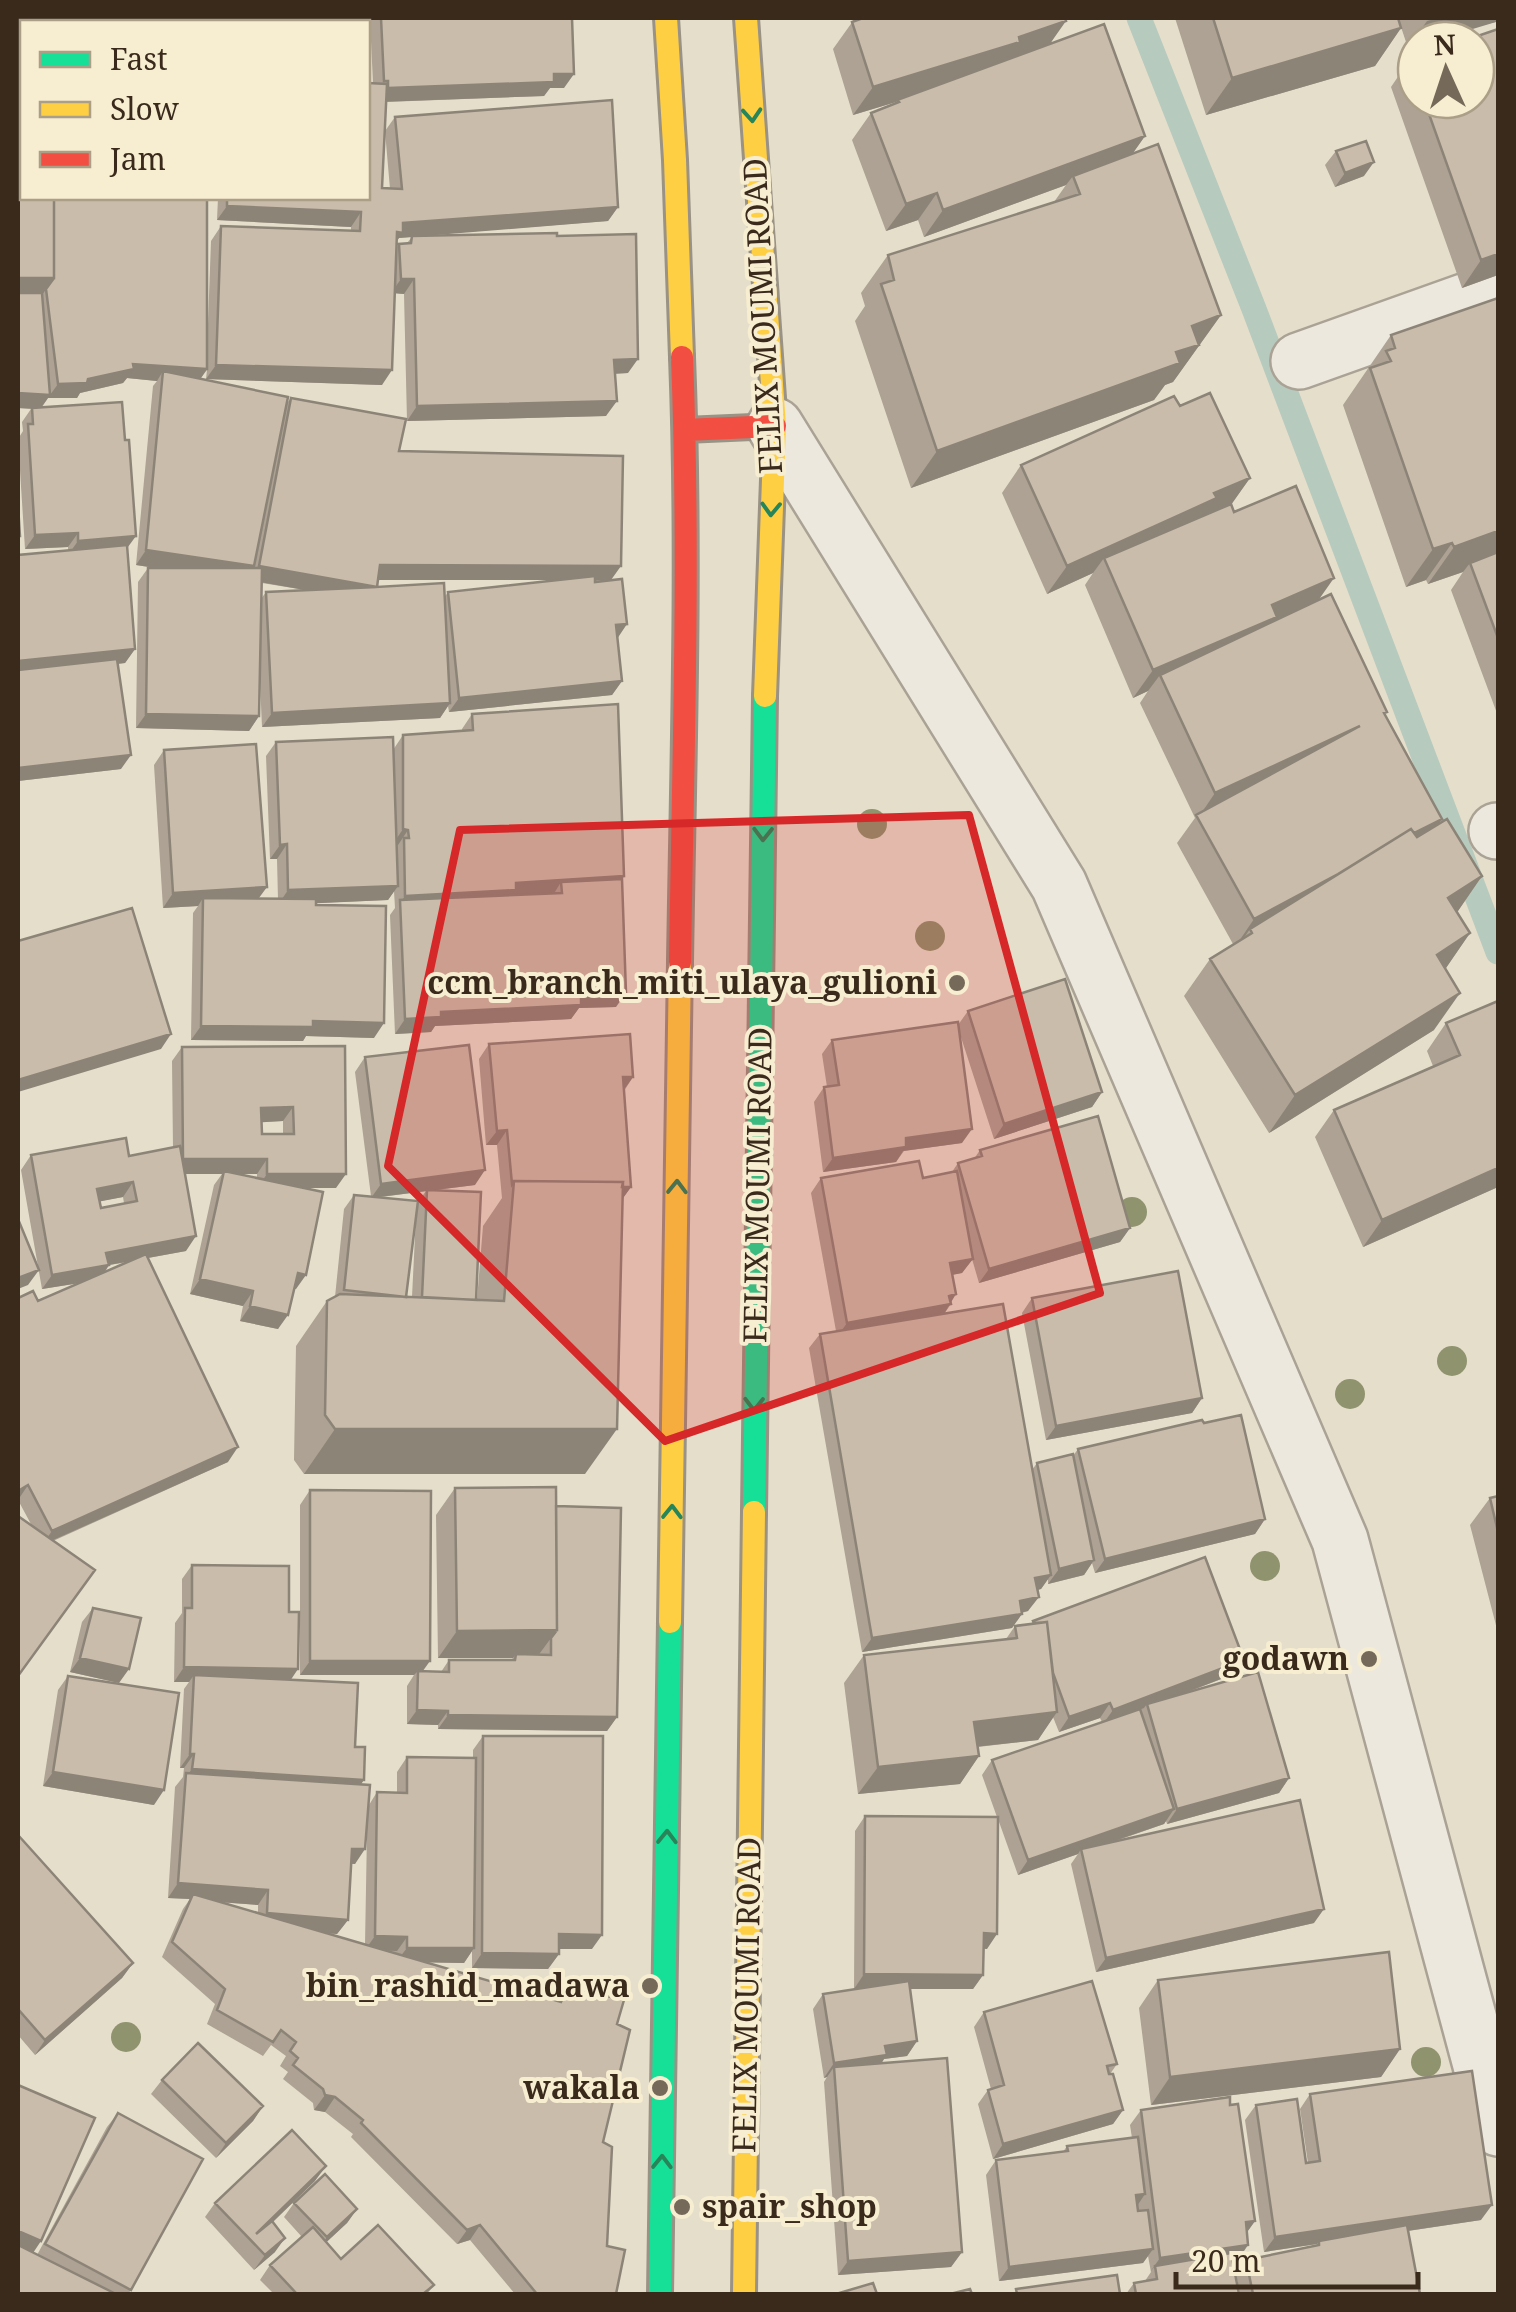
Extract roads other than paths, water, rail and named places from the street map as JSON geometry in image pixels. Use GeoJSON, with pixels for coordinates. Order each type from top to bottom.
{"type":"FeatureCollection","features":[{"type":"Feature","properties":{"kind":"main road"},"geometry":{"type":"LineString","coordinates":[[660,2294],[685,680],[685,430],[666,18]]}},
{"type":"Feature","properties":{"kind":"main road","name":"FELIX MOUMI ROAD"},"geometry":{"type":"LineString","coordinates":[[744,2294],[765,702],[774,426],[746,18]]}},
{"type":"Feature","properties":{"kind":"main road"},"geometry":{"type":"LineString","coordinates":[[685,430],[774,426]]}},
{"type":"Feature","properties":{"kind":"street"},"geometry":{"type":"LineString","coordinates":[[1300,361],[1498,290]]}},
{"type":"Feature","properties":{"kind":"street"},"geometry":{"type":"LineString","coordinates":[[774,426],[1059,885],[1340,1540],[1498,2128]]}},
{"type":"Feature","properties":{"kind":"waterway"},"geometry":{"type":"LineString","coordinates":[[1139,18],[1498,952]]}},
{"type":"Feature","properties":{"kind":"place","name":"ccm_branch_miti_ulaya_gulioni"},"geometry":{"type":"Point","coordinates":[957,983]}},
{"type":"Feature","properties":{"kind":"place","name":"godawn"},"geometry":{"type":"Point","coordinates":[1369,1659]}},
{"type":"Feature","properties":{"kind":"place","name":"bin_rashid_madawa"},"geometry":{"type":"Point","coordinates":[650,1986]}},
{"type":"Feature","properties":{"kind":"place","name":"wakala"},"geometry":{"type":"Point","coordinates":[660,2088]}},
{"type":"Feature","properties":{"kind":"place","name":"spair_shop"},"geometry":{"type":"Point","coordinates":[682,2207]}}]}
